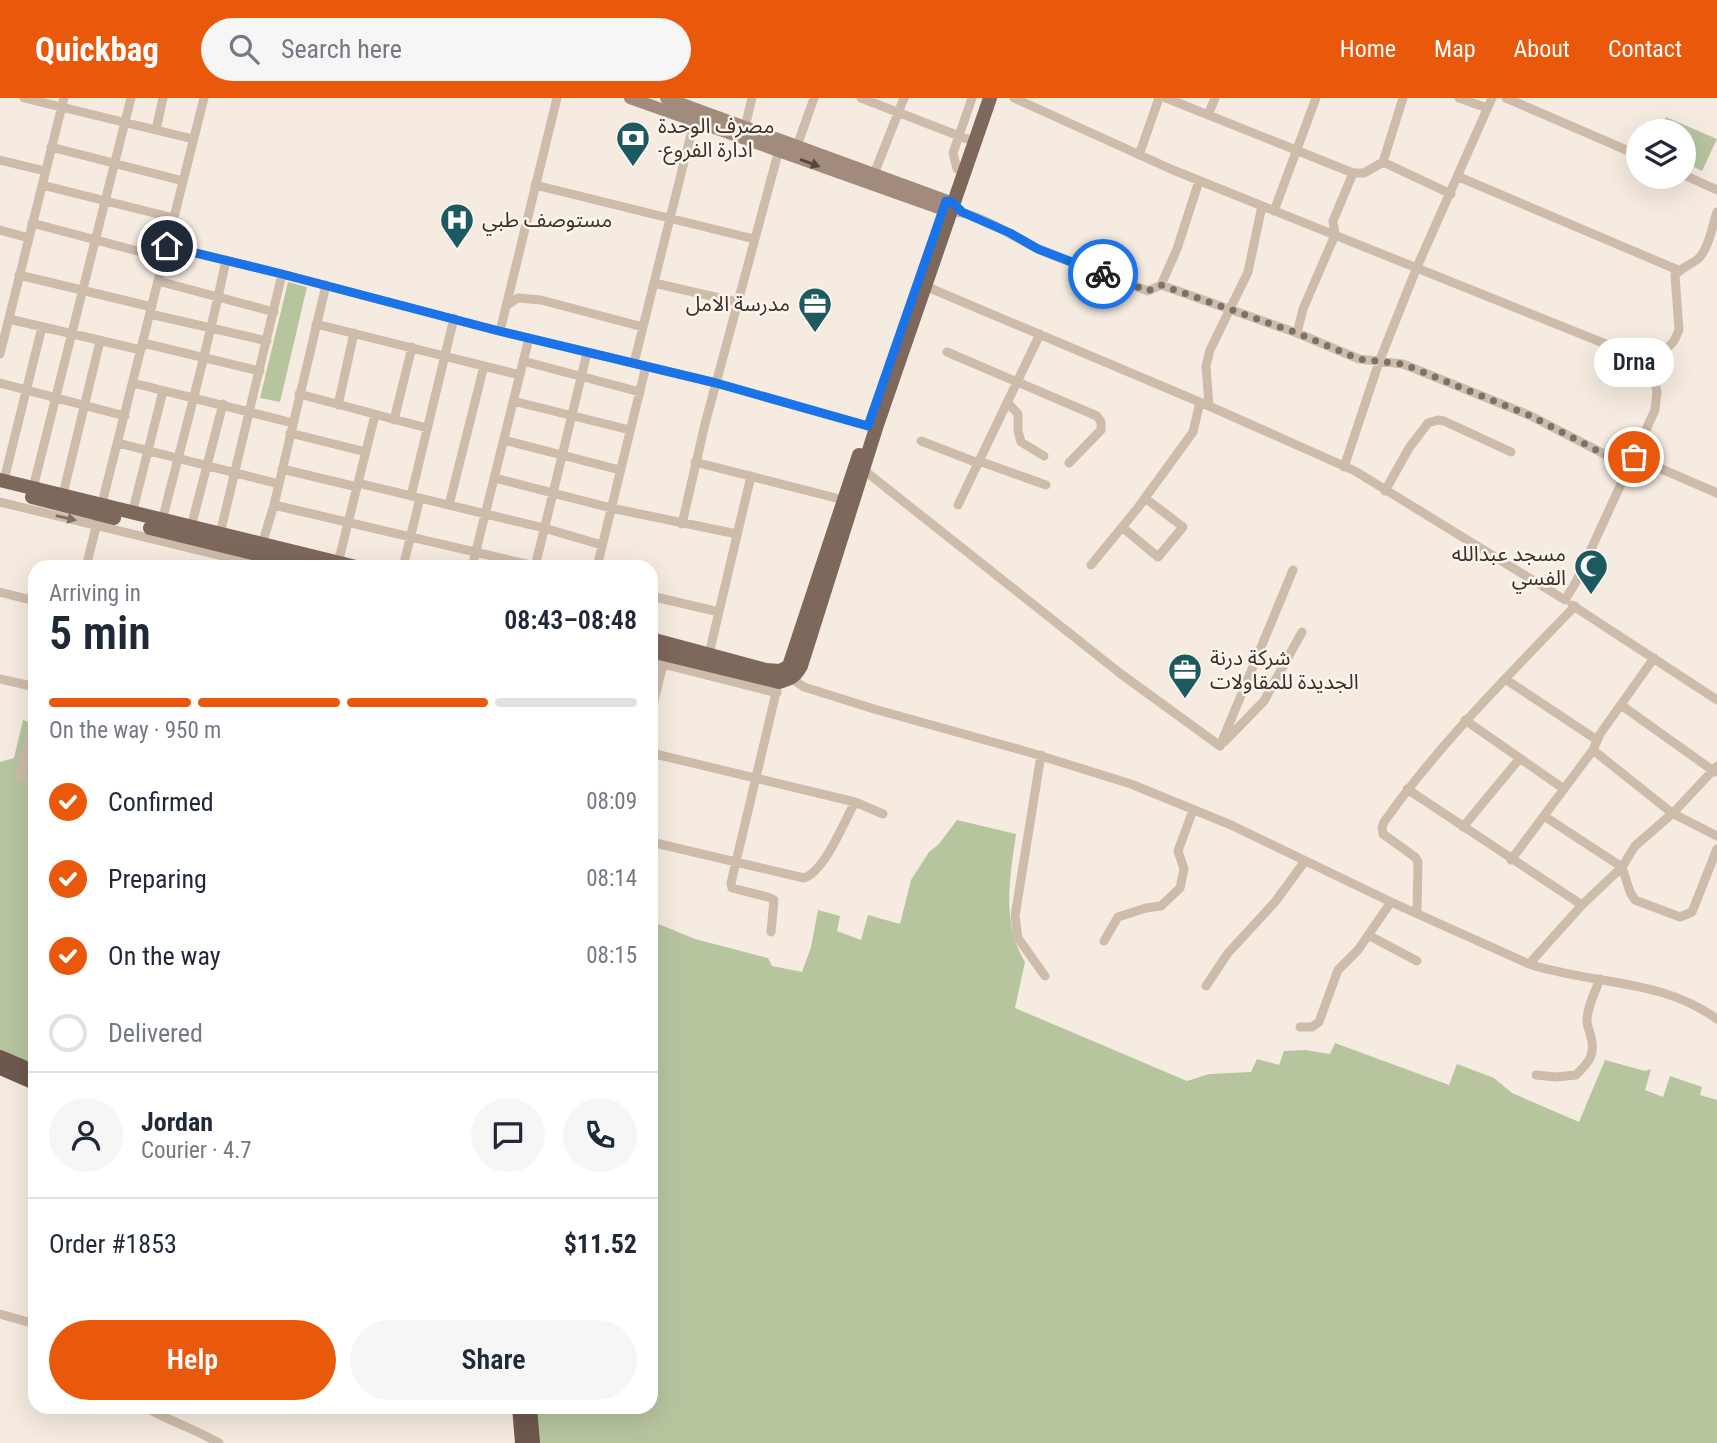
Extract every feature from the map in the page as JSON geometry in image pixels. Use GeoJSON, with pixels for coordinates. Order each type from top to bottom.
{"type":"FeatureCollection","features":[{"type":"Feature","properties":{"kind":"highway"},"geometry":{"type":"LineString","coordinates":[[0,1056],[28,1069]]}},
{"type":"Feature","properties":{"kind":"highway"},"geometry":{"type":"LineString","coordinates":[[0,1068],[28,1080]]}},
{"type":"Feature","properties":{"kind":"highway"},"geometry":{"type":"LineString","coordinates":[[520,1414],[522,1443]]}},
{"type":"Feature","properties":{"kind":"highway"},"geometry":{"type":"LineString","coordinates":[[531,1414],[533,1443]]}},
{"type":"Feature","properties":{"kind":"main road"},"geometry":{"type":"LineString","coordinates":[[630,98],[694,122],[780,146],[951,208]]}},
{"type":"Feature","properties":{"kind":"main road"},"geometry":{"type":"LineString","coordinates":[[666,98],[686,101],[746,127],[780,146],[797,146],[874,174],[951,208]]}},
{"type":"Feature","properties":{"kind":"main road"},"geometry":{"type":"LineString","coordinates":[[951,208],[962,137],[982,98]]}},
{"type":"Feature","properties":{"kind":"main road"},"geometry":{"type":"LineString","coordinates":[[660,657],[782,679],[801,666],[873,426],[921,284],[990,98]]}},
{"type":"Feature","properties":{"kind":"main road"},"geometry":{"type":"LineString","coordinates":[[782,679],[789,666],[844,500],[860,466]]}},
{"type":"Feature","properties":{"kind":"main road"},"geometry":{"type":"LineString","coordinates":[[1,483],[63,494],[100,515],[132,514],[220,534],[258,557]]}},
{"type":"Feature","properties":{"kind":"main road"},"geometry":{"type":"LineString","coordinates":[[1,483],[100,515],[258,557],[298,560]]}},
{"type":"Feature","properties":{"kind":"main road"},"geometry":{"type":"LineString","coordinates":[[658,641],[766,670],[782,679]]}},
{"type":"Feature","properties":{"kind":"street"},"geometry":{"type":"LineString","coordinates":[[24,98],[62,103],[194,139]]}},
{"type":"Feature","properties":{"kind":"street"},"geometry":{"type":"LineString","coordinates":[[33,488],[131,98]]}},
{"type":"Feature","properties":{"kind":"street"},"geometry":{"type":"LineString","coordinates":[[156,130],[163,98]]}},
{"type":"Feature","properties":{"kind":"street"},"geometry":{"type":"LineString","coordinates":[[88,560],[204,98]]}},
{"type":"Feature","properties":{"kind":"street"},"geometry":{"type":"LineString","coordinates":[[500,331],[557,98]]}},
{"type":"Feature","properties":{"kind":"street"},"geometry":{"type":"LineString","coordinates":[[746,127],[752,98]]}},
{"type":"Feature","properties":{"kind":"street"},"geometry":{"type":"LineString","coordinates":[[797,146],[814,98]]}},
{"type":"Feature","properties":{"kind":"street"},"geometry":{"type":"LineString","coordinates":[[862,98],[962,137],[972,98]]}},
{"type":"Feature","properties":{"kind":"street"},"geometry":{"type":"LineString","coordinates":[[874,174],[904,98]]}},
{"type":"Feature","properties":{"kind":"street"},"geometry":{"type":"LineString","coordinates":[[1014,98],[1199,181],[1653,363]]}},
{"type":"Feature","properties":{"kind":"street"},"geometry":{"type":"LineString","coordinates":[[1139,155],[1159,98]]}},
{"type":"Feature","properties":{"kind":"street"},"geometry":{"type":"LineString","coordinates":[[1166,98],[1353,173],[1364,173],[1383,162],[1403,98]]}},
{"type":"Feature","properties":{"kind":"street"},"geometry":{"type":"LineString","coordinates":[[1208,114],[1215,98]]}},
{"type":"Feature","properties":{"kind":"street"},"geometry":{"type":"LineString","coordinates":[[1274,211],[1315,98]]}},
{"type":"Feature","properties":{"kind":"street"},"geometry":{"type":"LineString","coordinates":[[1459,98],[1487,108]]}},
{"type":"Feature","properties":{"kind":"street"},"geometry":{"type":"LineString","coordinates":[[1344,467],[1379,362],[1417,267],[1492,98]]}},
{"type":"Feature","properties":{"kind":"street"},"geometry":{"type":"LineString","coordinates":[[1506,98],[1626,150]]}},
{"type":"Feature","properties":{"kind":"street"},"geometry":{"type":"LineString","coordinates":[[0,354],[62,103]]}},
{"type":"Feature","properties":{"kind":"street"},"geometry":{"type":"LineString","coordinates":[[634,363],[694,122]]}},
{"type":"Feature","properties":{"kind":"street"},"geometry":{"type":"LineString","coordinates":[[682,524],[695,462],[780,146]]}},
{"type":"Feature","properties":{"kind":"street"},"geometry":{"type":"LineString","coordinates":[[51,147],[183,180]]}},
{"type":"Feature","properties":{"kind":"street"},"geometry":{"type":"LineString","coordinates":[[0,160],[45,171]]}},
{"type":"Feature","properties":{"kind":"street"},"geometry":{"type":"LineString","coordinates":[[1383,162],[1451,194]]}},
{"type":"Feature","properties":{"kind":"street"},"geometry":{"type":"LineString","coordinates":[[1297,333],[1303,309],[1335,235],[1333,221],[1353,173]]}},
{"type":"Feature","properties":{"kind":"street"},"geometry":{"type":"LineString","coordinates":[[1459,177],[1678,270]]}},
{"type":"Feature","properties":{"kind":"street"},"geometry":{"type":"LineString","coordinates":[[1696,180],[1717,190]]}},
{"type":"Feature","properties":{"kind":"street"},"geometry":{"type":"LineString","coordinates":[[951,208],[1010,233],[1038,249],[1148,291],[1161,285],[1177,249],[1199,181]]}},
{"type":"Feature","properties":{"kind":"street"},"geometry":{"type":"LineString","coordinates":[[42,185],[174,218]]}},
{"type":"Feature","properties":{"kind":"street"},"geometry":{"type":"LineString","coordinates":[[535,186],[754,239]]}},
{"type":"Feature","properties":{"kind":"street"},"geometry":{"type":"LineString","coordinates":[[1091,565],[1193,432],[1204,404],[1208,359],[1228,310],[1248,272],[1262,206]]}},
{"type":"Feature","properties":{"kind":"street"},"geometry":{"type":"LineString","coordinates":[[1565,600],[1576,582],[1655,410],[1657,392],[1653,363],[1674,341],[1678,330],[1674,280],[1678,270],[1699,258],[1704,251],[1717,212]]}},
{"type":"Feature","properties":{"kind":"street"},"geometry":{"type":"LineString","coordinates":[[32,223],[164,258]]}},
{"type":"Feature","properties":{"kind":"street"},"geometry":{"type":"LineString","coordinates":[[0,230],[29,238]]}},
{"type":"Feature","properties":{"kind":"street"},"geometry":{"type":"LineString","coordinates":[[167,246],[587,353],[716,383],[873,426]]}},
{"type":"Feature","properties":{"kind":"street"},"geometry":{"type":"LineString","coordinates":[[162,521],[192,397],[205,357],[226,260]]}},
{"type":"Feature","properties":{"kind":"street"},"geometry":{"type":"LineString","coordinates":[[220,534],[282,274]]}},
{"type":"Feature","properties":{"kind":"street"},"geometry":{"type":"LineString","coordinates":[[19,275],[267,341]]}},
{"type":"Feature","properties":{"kind":"street"},"geometry":{"type":"LineString","coordinates":[[158,281],[274,312]]}},
{"type":"Feature","properties":{"kind":"street"},"geometry":{"type":"LineString","coordinates":[[654,283],[737,302]]}},
{"type":"Feature","properties":{"kind":"street"},"geometry":{"type":"LineString","coordinates":[[921,284],[1204,404],[1344,467],[1565,600],[1717,700]]}},
{"type":"Feature","properties":{"kind":"street"},"geometry":{"type":"LineString","coordinates":[[258,557],[274,505],[326,285]]}},
{"type":"Feature","properties":{"kind":"street"},"geometry":{"type":"LineString","coordinates":[[1161,285],[1297,333],[1359,359],[1403,364],[1531,416],[1631,462],[1717,493]]}},
{"type":"Feature","properties":{"kind":"street"},"geometry":{"type":"LineString","coordinates":[[507,304],[517,298],[541,300],[643,327]]}},
{"type":"Feature","properties":{"kind":"street"},"geometry":{"type":"LineString","coordinates":[[0,301],[12,304]]}},
{"type":"Feature","properties":{"kind":"street"},"geometry":{"type":"LineString","coordinates":[[405,560],[427,428],[454,318]]}},
{"type":"Feature","properties":{"kind":"street"},"geometry":{"type":"LineString","coordinates":[[9,319],[100,341],[205,357],[260,371]]}},
{"type":"Feature","properties":{"kind":"street"},"geometry":{"type":"LineString","coordinates":[[316,324],[520,375]]}},
{"type":"Feature","properties":{"kind":"street"},"geometry":{"type":"LineString","coordinates":[[1,483],[42,327]]}},
{"type":"Feature","properties":{"kind":"street"},"geometry":{"type":"LineString","coordinates":[[338,404],[354,333]]}},
{"type":"Feature","properties":{"kind":"street"},"geometry":{"type":"LineString","coordinates":[[958,505],[1040,334]]}},
{"type":"Feature","properties":{"kind":"street"},"geometry":{"type":"LineString","coordinates":[[474,560],[529,338]]}},
{"type":"Feature","properties":{"kind":"street"},"geometry":{"type":"LineString","coordinates":[[63,494],[100,341]]}},
{"type":"Feature","properties":{"kind":"street"},"geometry":{"type":"LineString","coordinates":[[394,420],[412,347]]}},
{"type":"Feature","properties":{"kind":"street"},"geometry":{"type":"LineString","coordinates":[[947,352],[1097,416],[1101,422],[1101,430],[1069,463]]}},
{"type":"Feature","properties":{"kind":"street"},"geometry":{"type":"LineString","coordinates":[[537,560],[587,353]]}},
{"type":"Feature","properties":{"kind":"street"},"geometry":{"type":"LineString","coordinates":[[523,361],[640,392]]}},
{"type":"Feature","properties":{"kind":"street"},"geometry":{"type":"LineString","coordinates":[[449,505],[484,366]]}},
{"type":"Feature","properties":{"kind":"street"},"geometry":{"type":"LineString","coordinates":[[599,560],[646,366]]}},
{"type":"Feature","properties":{"kind":"street"},"geometry":{"type":"LineString","coordinates":[[0,383],[125,416]]}},
{"type":"Feature","properties":{"kind":"street"},"geometry":{"type":"LineString","coordinates":[[133,383],[293,423]]}},
{"type":"Feature","properties":{"kind":"street"},"geometry":{"type":"LineString","coordinates":[[132,514],[163,391]]}},
{"type":"Feature","properties":{"kind":"street"},"geometry":{"type":"LineString","coordinates":[[299,394],[427,428]]}},
{"type":"Feature","properties":{"kind":"street"},"geometry":{"type":"LineString","coordinates":[[513,401],[630,430]]}},
{"type":"Feature","properties":{"kind":"street"},"geometry":{"type":"LineString","coordinates":[[1007,402],[1018,414],[1021,442],[1044,456]]}},
{"type":"Feature","properties":{"kind":"street"},"geometry":{"type":"LineString","coordinates":[[191,527],[223,404]]}},
{"type":"Feature","properties":{"kind":"street"},"geometry":{"type":"LineString","coordinates":[[339,560],[375,415]]}},
{"type":"Feature","properties":{"kind":"street"},"geometry":{"type":"LineString","coordinates":[[1385,491],[1409,448],[1432,421],[1444,421],[1511,452]]}},
{"type":"Feature","properties":{"kind":"street"},"geometry":{"type":"LineString","coordinates":[[290,433],[366,452]]}},
{"type":"Feature","properties":{"kind":"street"},"geometry":{"type":"LineString","coordinates":[[504,440],[621,470]]}},
{"type":"Feature","properties":{"kind":"street"},"geometry":{"type":"LineString","coordinates":[[921,441],[1046,485]]}},
{"type":"Feature","properties":{"kind":"street"},"geometry":{"type":"LineString","coordinates":[[118,443],[279,484]]}},
{"type":"Feature","properties":{"kind":"street"},"geometry":{"type":"LineString","coordinates":[[695,462],[844,500]]}},
{"type":"Feature","properties":{"kind":"street"},"geometry":{"type":"LineString","coordinates":[[860,466],[1121,674],[1220,746]]}},
{"type":"Feature","properties":{"kind":"street"},"geometry":{"type":"LineString","coordinates":[[282,469],[416,497],[602,545]]}},
{"type":"Feature","properties":{"kind":"street"},"geometry":{"type":"LineString","coordinates":[[709,654],[751,476]]}},
{"type":"Feature","properties":{"kind":"street"},"geometry":{"type":"LineString","coordinates":[[495,478],[611,508],[737,534]]}},
{"type":"Feature","properties":{"kind":"street"},"geometry":{"type":"LineString","coordinates":[[1122,527],[1158,556],[1183,527],[1145,498]]}},
{"type":"Feature","properties":{"kind":"street"},"geometry":{"type":"LineString","coordinates":[[0,502],[100,515]]}},
{"type":"Feature","properties":{"kind":"street"},"geometry":{"type":"LineString","coordinates":[[274,505],[508,560]]}},
{"type":"Feature","properties":{"kind":"street"},"geometry":{"type":"LineString","coordinates":[[1220,746],[1293,570]]}},
{"type":"Feature","properties":{"kind":"street"},"geometry":{"type":"LineString","coordinates":[[0,592],[28,599]]}},
{"type":"Feature","properties":{"kind":"street"},"geometry":{"type":"LineString","coordinates":[[658,598],[719,612]]}},
{"type":"Feature","properties":{"kind":"street"},"geometry":{"type":"LineString","coordinates":[[1417,913],[1418,862],[1384,834],[1382,828],[1407,789],[1465,720],[1575,607]]}},
{"type":"Feature","properties":{"kind":"street"},"geometry":{"type":"LineString","coordinates":[[1220,746],[1264,701],[1302,632]]}},
{"type":"Feature","properties":{"kind":"street"},"geometry":{"type":"LineString","coordinates":[[1511,859],[1593,750],[1597,740],[1654,659]]}},
{"type":"Feature","properties":{"kind":"street"},"geometry":{"type":"LineString","coordinates":[[0,679],[28,685]]}},
{"type":"Feature","properties":{"kind":"street"},"geometry":{"type":"LineString","coordinates":[[771,932],[774,900],[733,888],[735,863],[782,679],[874,709],[1041,755],[1131,784],[1528,964],[1682,997],[1717,1019]]}},
{"type":"Feature","properties":{"kind":"street"},"geometry":{"type":"LineString","coordinates":[[1505,679],[1597,740]]}},
{"type":"Feature","properties":{"kind":"street"},"geometry":{"type":"LineString","coordinates":[[1528,964],[1582,905],[1622,867],[1635,846],[1716,770],[1621,705]]}},
{"type":"Feature","properties":{"kind":"street"},"geometry":{"type":"LineString","coordinates":[[1465,720],[1564,789]]}},
{"type":"Feature","properties":{"kind":"street"},"geometry":{"type":"LineString","coordinates":[[20,778],[28,748]]}},
{"type":"Feature","properties":{"kind":"street"},"geometry":{"type":"LineString","coordinates":[[1593,750],[1672,813],[1717,836]]}},
{"type":"Feature","properties":{"kind":"street"},"geometry":{"type":"LineString","coordinates":[[658,755],[855,802],[883,814]]}},
{"type":"Feature","properties":{"kind":"street"},"geometry":{"type":"LineString","coordinates":[[1041,755],[1015,916],[1018,938],[1045,976]]}},
{"type":"Feature","properties":{"kind":"street"},"geometry":{"type":"LineString","coordinates":[[1463,827],[1520,758]]}},
{"type":"Feature","properties":{"kind":"street"},"geometry":{"type":"LineString","coordinates":[[1407,789],[1582,905]]}},
{"type":"Feature","properties":{"kind":"street"},"geometry":{"type":"LineString","coordinates":[[658,844],[804,878],[812,875],[821,866],[855,802]]}},
{"type":"Feature","properties":{"kind":"street"},"geometry":{"type":"LineString","coordinates":[[1104,941],[1118,917],[1161,906],[1180,888],[1184,869],[1179,857],[1180,843],[1193,810]]}},
{"type":"Feature","properties":{"kind":"street"},"geometry":{"type":"LineString","coordinates":[[1544,816],[1622,867],[1635,900],[1680,917],[1692,912],[1717,849]]}},
{"type":"Feature","properties":{"kind":"street"},"geometry":{"type":"LineString","coordinates":[[1206,986],[1225,958],[1275,902],[1305,862]]}},
{"type":"Feature","properties":{"kind":"street"},"geometry":{"type":"LineString","coordinates":[[1300,1027],[1312,1027],[1319,1022],[1338,970],[1358,950],[1391,902]]}},
{"type":"Feature","properties":{"kind":"street"},"geometry":{"type":"LineString","coordinates":[[1368,935],[1417,961]]}},
{"type":"Feature","properties":{"kind":"street"},"geometry":{"type":"LineString","coordinates":[[1536,1075],[1576,1075],[1588,1063],[1593,1053],[1587,1022],[1600,979]]}},
{"type":"Feature","properties":{"kind":"street"},"geometry":{"type":"LineString","coordinates":[[0,1314],[28,1322]]}},
{"type":"Feature","properties":{"kind":"street"},"geometry":{"type":"LineString","coordinates":[[156,1414],[196,1430],[219,1443]]}},
{"type":"Feature","properties":{"kind":"green space"},"geometry":{"type":"Polygon","coordinates":[[[1696,130],[1717,139],[1702,171],[1696,168],[1696,130]]]}},
{"type":"Feature","properties":{"kind":"green space"},"geometry":{"type":"Polygon","coordinates":[[[288,282],[307,287],[280,402],[260,398],[288,282]]]}},
{"type":"Feature","properties":{"kind":"green space"},"geometry":{"type":"Polygon","coordinates":[[[23,720],[28,722],[28,1066],[0,1053],[0,762],[14,758],[23,720]]]}},
{"type":"Feature","properties":{"kind":"green space"},"geometry":{"type":"Polygon","coordinates":[[[957,820],[1016,834],[1010,883],[1010,916],[1017,947],[1025,962],[1015,1008],[1187,1081],[1209,1074],[1251,1072],[1257,1059],[1279,1065],[1284,1051],[1305,1050],[1330,1054],[1335,1043],[1449,1085],[1457,1064],[1494,1078],[1512,1093],[1579,1122],[1605,1060],[1645,1071],[1651,1069],[1645,1090],[1663,1097],[1670,1076],[1702,1087],[1700,1095],[1717,1100],[1717,1443],[536,1443],[535,1414],[658,1414],[658,924],[695,939],[768,958],[772,966],[802,972],[811,947],[818,910],[840,916],[837,931],[861,940],[868,915],[900,924],[911,880],[929,852],[939,844],[957,820]]]}},
{"type":"Feature","properties":{"kind":"way so far"},"geometry":{"type":"LineString","coordinates":[[1103,274],[1148,291],[1161,285],[1297,333],[1359,359],[1403,364],[1531,416],[1629,467],[1634,457]]}},
{"type":"Feature","properties":{"kind":"place","name":"مصرف الوحدة -ادارة الفروع"},"geometry":{"type":"Point","coordinates":[633,168]}},
{"type":"Feature","properties":{"kind":"place","name":"مستوصف طبي"},"geometry":{"type":"Point","coordinates":[457,250]}},
{"type":"Feature","properties":{"kind":"place","name":"مدرسة الامل"},"geometry":{"type":"Point","coordinates":[815,334]}},
{"type":"Feature","properties":{"kind":"place","name":"Drna"},"geometry":{"type":"Point","coordinates":[1634,457]}},
{"type":"Feature","properties":{"kind":"place","name":"مسجد عبدالله الفسي"},"geometry":{"type":"Point","coordinates":[1591,596]}},
{"type":"Feature","properties":{"kind":"place","name":"شركة درنة الجديدة للمقاولات"},"geometry":{"type":"Point","coordinates":[1185,700]}},
{"type":"Feature","properties":{"kind":"route"},"geometry":{"type":"LineString","coordinates":[[167,246],[587,353],[716,383],[868,426],[946,201],[953,203],[962,212],[1010,233],[1038,249],[1103,274]]}}]}
